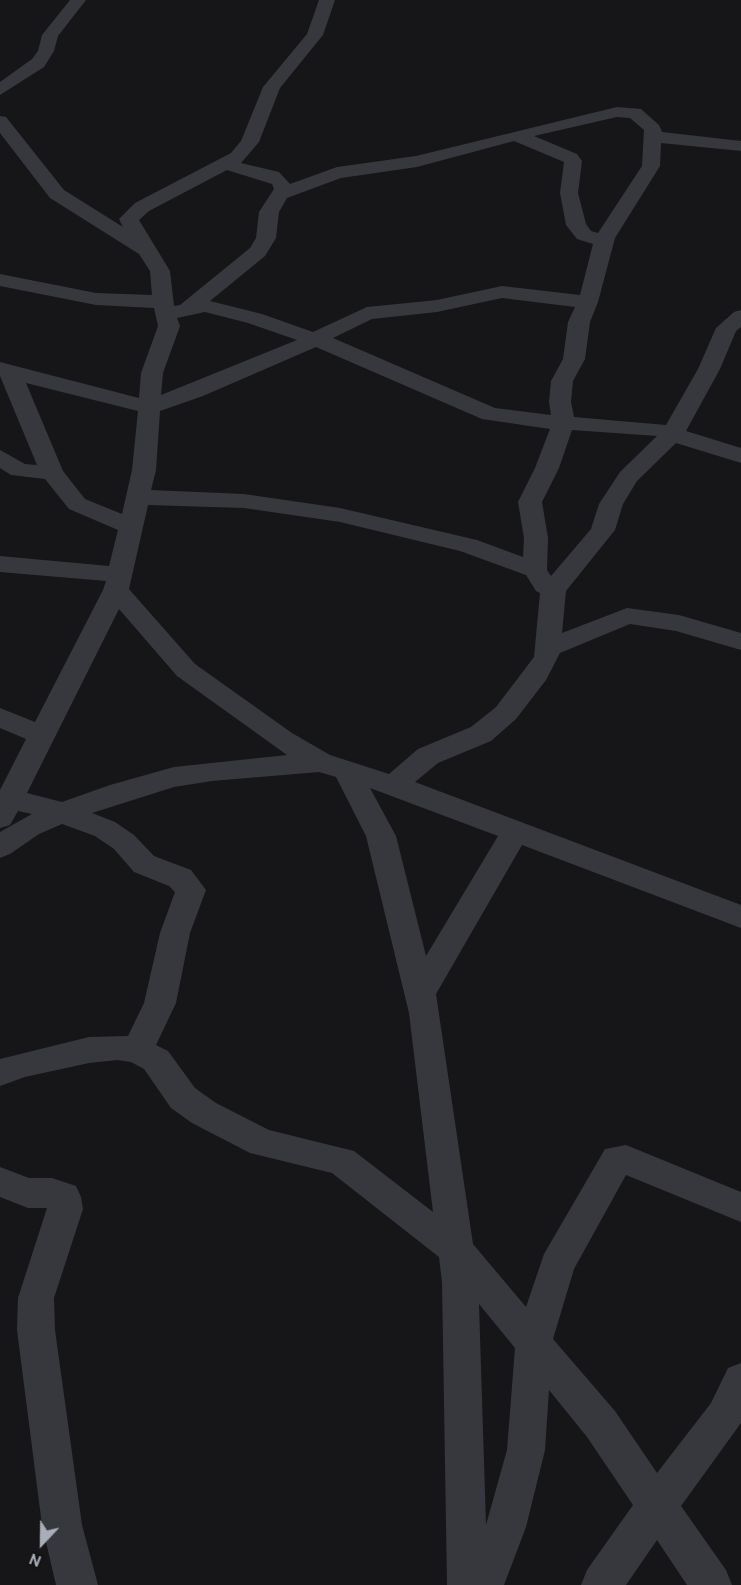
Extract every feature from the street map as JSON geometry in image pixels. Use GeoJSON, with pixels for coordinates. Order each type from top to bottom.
{"type":"FeatureCollection","features":[{"type":"Feature","properties":{"kind":"street"},"geometry":{"type":"LineString","coordinates":[[0,90],[33,68],[46,51],[50,35],[78,0]]}},
{"type":"Feature","properties":{"kind":"street"},"geometry":{"type":"LineString","coordinates":[[137,1050],[160,1003],[175,933],[191,890],[180,878],[144,864],[124,842],[105,829],[62,813],[5,808],[118,582],[144,470],[152,373],[169,326],[164,308],[160,271],[129,219],[142,207],[238,158],[250,142],[272,87],[315,35],[327,0]]}},
{"type":"Feature","properties":{"kind":"street"},"geometry":{"type":"LineString","coordinates":[[5,66],[33,68]]}},
{"type":"Feature","properties":{"kind":"street"},"geometry":{"type":"LineString","coordinates":[[225,164],[272,176],[322,177],[417,161],[617,112],[630,112],[642,116],[653,129],[651,166],[604,241],[588,302],[579,322],[574,359],[562,381],[560,422],[547,468],[530,502],[536,538],[549,587],[548,649],[537,674],[506,713],[481,734],[428,756],[394,786]]}},
{"type":"Feature","properties":{"kind":"street"},"geometry":{"type":"LineString","coordinates":[[0,121],[57,194],[146,250]]}},
{"type":"Feature","properties":{"kind":"street"},"geometry":{"type":"LineString","coordinates":[[516,135],[573,161],[568,193],[576,225],[584,235],[604,241]]}},
{"type":"Feature","properties":{"kind":"street"},"geometry":{"type":"LineString","coordinates":[[653,137],[741,146]]}},
{"type":"Feature","properties":{"kind":"street"},"geometry":{"type":"LineString","coordinates":[[189,307],[258,252],[266,238],[269,212],[283,189],[280,181],[272,176]]}},
{"type":"Feature","properties":{"kind":"street"},"geometry":{"type":"LineString","coordinates":[[280,195],[322,177]]}},
{"type":"Feature","properties":{"kind":"street"},"geometry":{"type":"LineString","coordinates":[[0,280],[79,297],[164,308],[223,308],[337,347],[386,371],[434,388],[490,414],[536,421],[657,429],[741,456]]}},
{"type":"Feature","properties":{"kind":"street"},"geometry":{"type":"LineString","coordinates":[[52,473],[19,470],[12,442],[7,380],[148,407],[238,374],[367,313],[437,306],[502,292],[588,302]]}},
{"type":"Feature","properties":{"kind":"street"},"geometry":{"type":"LineString","coordinates":[[549,587],[603,530],[611,504],[628,477],[673,433],[709,369],[727,328],[741,316]]}},
{"type":"Feature","properties":{"kind":"street"},"geometry":{"type":"LineString","coordinates":[[536,421],[560,422]]}},
{"type":"Feature","properties":{"kind":"street"},"geometry":{"type":"LineString","coordinates":[[12,442],[52,473],[77,504],[130,526]]}},
{"type":"Feature","properties":{"kind":"street"},"geometry":{"type":"LineString","coordinates":[[137,497],[244,501],[340,515],[468,545],[549,587],[578,635]]}},
{"type":"Feature","properties":{"kind":"street"},"geometry":{"type":"LineString","coordinates":[[0,564],[118,582],[186,670],[282,740],[334,766],[734,906]]}},
{"type":"Feature","properties":{"kind":"street"},"geometry":{"type":"LineString","coordinates":[[548,649],[627,616],[679,623],[741,642]]}},
{"type":"Feature","properties":{"kind":"street"},"geometry":{"type":"LineString","coordinates":[[0,717],[41,735]]}},
{"type":"Feature","properties":{"kind":"street"},"geometry":{"type":"LineString","coordinates":[[0,847],[29,827],[62,813],[120,792],[174,777],[212,771],[334,766]]}},
{"type":"Feature","properties":{"kind":"street"},"geometry":{"type":"LineString","coordinates":[[334,766],[381,836],[420,994],[460,1282],[468,1585]]}},
{"type":"Feature","properties":{"kind":"street"},"geometry":{"type":"LineString","coordinates":[[420,994],[516,831]]}},
{"type":"Feature","properties":{"kind":"street"},"geometry":{"type":"LineString","coordinates":[[0,1074],[22,1065],[89,1050],[117,1047],[137,1050],[156,1060],[183,1098],[204,1113],[262,1143],[342,1161],[456,1250],[601,1424],[711,1585]]}},
{"type":"Feature","properties":{"kind":"street"},"geometry":{"type":"LineString","coordinates":[[483,1585],[506,1527],[526,1450],[534,1342],[562,1253],[617,1159],[626,1159],[671,1180],[741,1207]]}},
{"type":"Feature","properties":{"kind":"street"},"geometry":{"type":"LineString","coordinates":[[0,1182],[28,1193],[52,1193],[64,1197],[65,1209],[36,1298],[36,1330],[62,1525],[77,1585]]}},
{"type":"Feature","properties":{"kind":"street"},"geometry":{"type":"LineString","coordinates":[[602,1585],[657,1505],[733,1423],[741,1380]]}}]}
